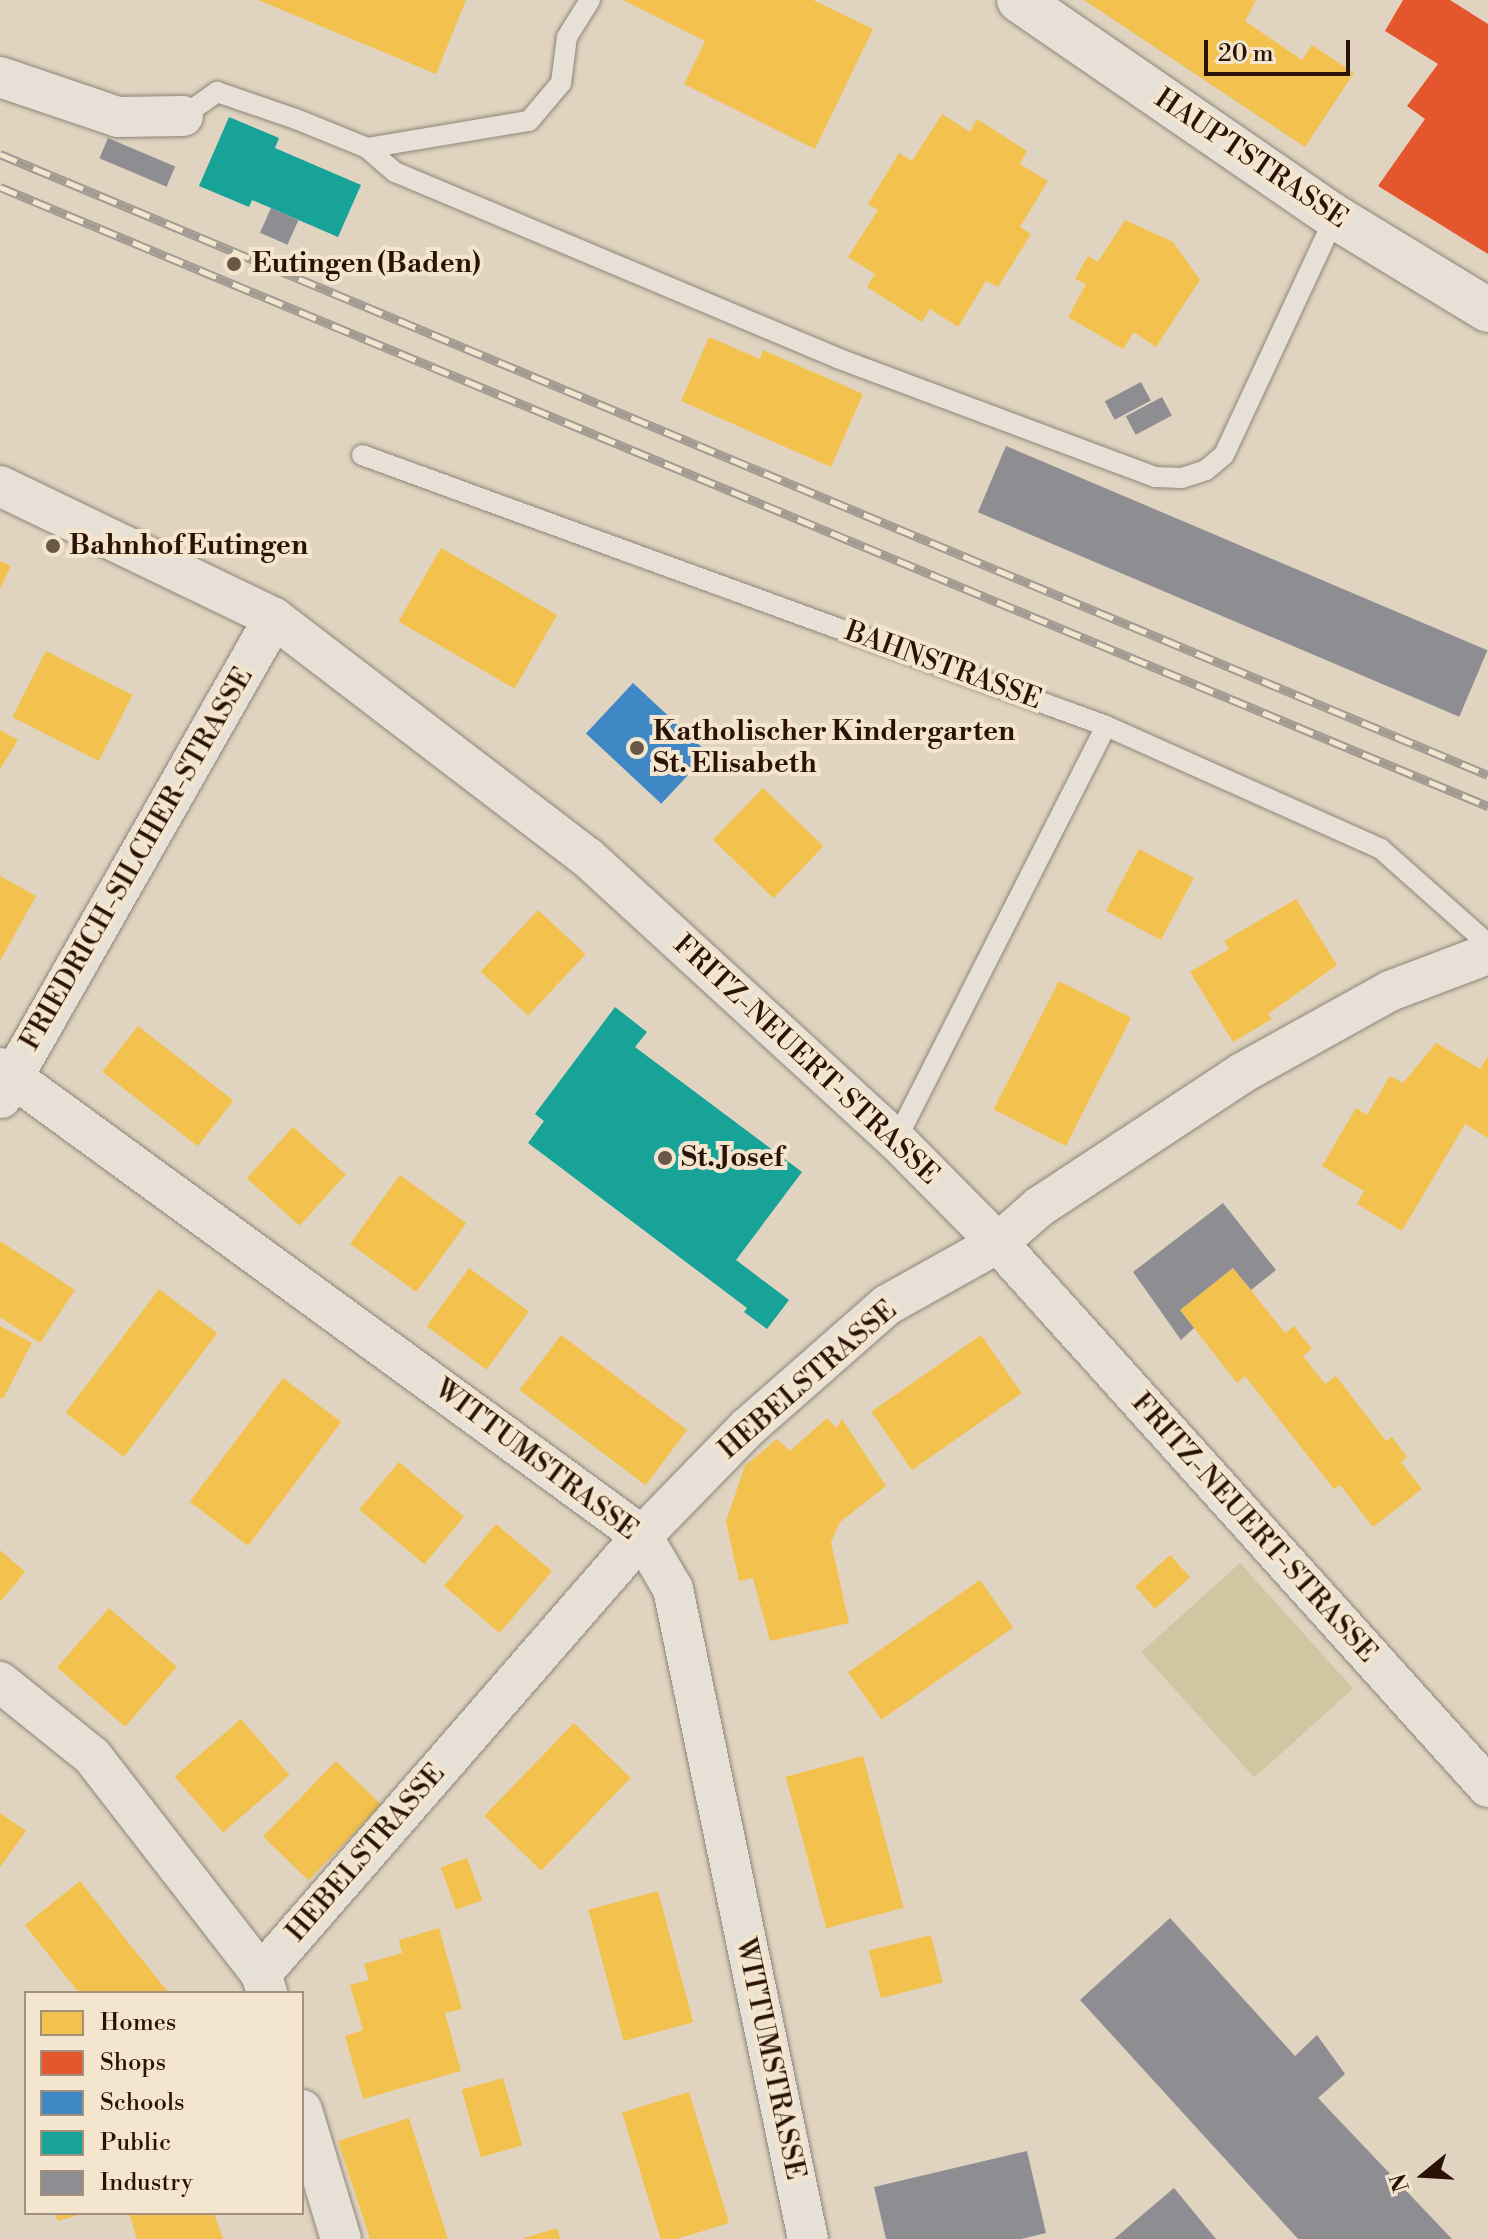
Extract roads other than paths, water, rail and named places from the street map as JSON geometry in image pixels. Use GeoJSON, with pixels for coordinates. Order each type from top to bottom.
{"type":"FeatureCollection","features":[{"type":"Feature","properties":{"kind":"street","name":"HAUPTSTRASSE"},"geometry":{"type":"LineString","coordinates":[[1019,0],[1335,217],[1488,310]]}},
{"type":"Feature","properties":{"kind":"street"},"geometry":{"type":"LineString","coordinates":[[0,77],[118,117],[183,116]]}},
{"type":"Feature","properties":{"kind":"street","name":"FRITZ-NEUERT-STRASSE"},"geometry":{"type":"LineString","coordinates":[[0,486],[274,618],[587,857],[896,1140],[998,1243],[1488,1787]]}},
{"type":"Feature","properties":{"kind":"street","name":"FRIEDRICH-SILCHER-STRASSE"},"geometry":{"type":"LineString","coordinates":[[4,1081],[274,618]]}},
{"type":"Feature","properties":{"kind":"street","name":"HEBELSTRASSE"},"geometry":{"type":"LineString","coordinates":[[264,1983],[642,1536],[747,1428],[887,1305],[998,1243],[1039,1207],[1242,1073],[1390,991],[1488,954]]}},
{"type":"Feature","properties":{"kind":"street","name":"WITTUMSTRASSE"},"geometry":{"type":"LineString","coordinates":[[4,1081],[642,1536],[673,1589],[808,2239]]}},
{"type":"Feature","properties":{"kind":"street"},"geometry":{"type":"LineString","coordinates":[[0,1682],[92,1756],[264,1983]]}},
{"type":"Feature","properties":{"kind":"street"},"geometry":{"type":"LineString","coordinates":[[304,2117],[341,2239]]}},
{"type":"Feature","properties":{"kind":"lane"},"geometry":{"type":"LineString","coordinates":[[367,148],[529,121],[561,83],[567,37],[590,0]]}},
{"type":"Feature","properties":{"kind":"lane"},"geometry":{"type":"LineString","coordinates":[[183,116],[217,92],[367,148],[395,172],[837,358],[1156,477],[1182,478],[1206,470],[1224,455],[1335,217]]}},
{"type":"Feature","properties":{"kind":"lane","name":"BAHNSTRASSE"},"geometry":{"type":"LineString","coordinates":[[362,455],[1106,726],[1381,849],[1488,944]]}},
{"type":"Feature","properties":{"kind":"lane"},"geometry":{"type":"LineString","coordinates":[[896,1140],[1106,726]]}},
{"type":"Feature","properties":{"kind":"railway"},"geometry":{"type":"LineString","coordinates":[[0,154],[1488,775]]}},
{"type":"Feature","properties":{"kind":"railway"},"geometry":{"type":"LineString","coordinates":[[0,187],[1488,806]]}},
{"type":"Feature","properties":{"kind":"place","name":"Eutingen (Baden)"},"geometry":{"type":"Point","coordinates":[234,264]}},
{"type":"Feature","properties":{"kind":"place","name":"Bahnhof Eutingen"},"geometry":{"type":"Point","coordinates":[53,546]}},
{"type":"Feature","properties":{"kind":"place","name":"Katholischer Kindergarten St. Elisabeth"},"geometry":{"type":"Point","coordinates":[637,748]}},
{"type":"Feature","properties":{"kind":"place","name":"St. Josef"},"geometry":{"type":"Point","coordinates":[665,1158]}}]}
